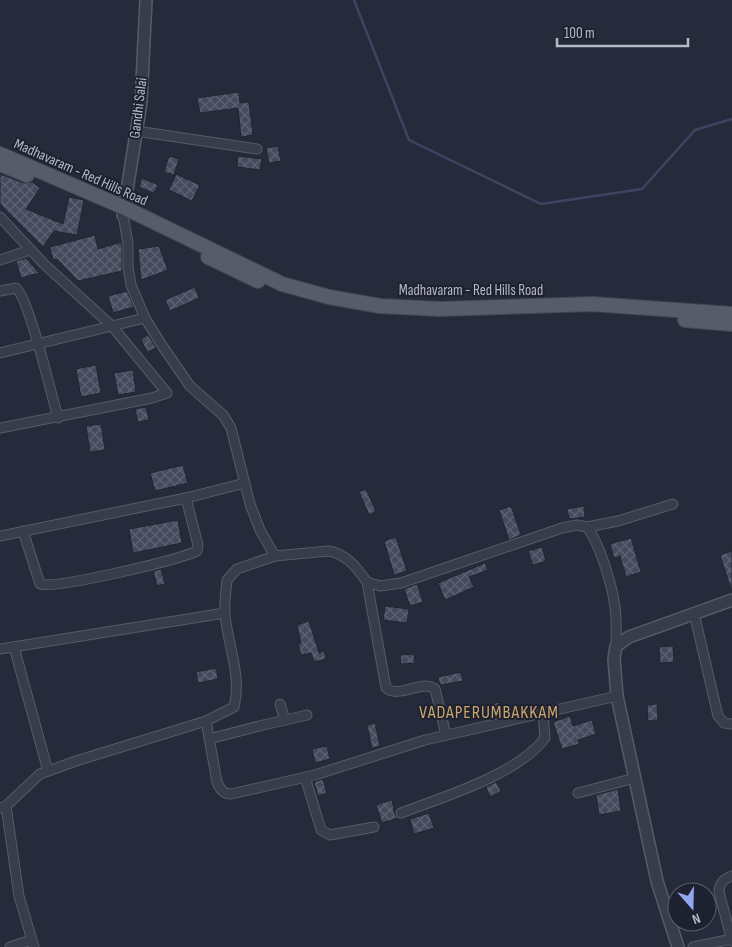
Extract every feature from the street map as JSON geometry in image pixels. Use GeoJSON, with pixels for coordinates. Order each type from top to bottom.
{"type":"FeatureCollection","features":[{"type":"Feature","properties":{"kind":"main road","name":"Madhavaram - Red Hills Road"},"geometry":{"type":"LineString","coordinates":[[0,154],[282,284],[349,301],[380,306],[440,309],[592,304],[732,314]]}},
{"type":"Feature","properties":{"kind":"main road","name":"Madhavaram - Red Hills Road"},"geometry":{"type":"LineString","coordinates":[[0,164],[123,211],[236,271],[279,290],[303,297],[364,309],[435,316],[612,314],[732,324]]}},
{"type":"Feature","properties":{"kind":"street","name":"Gandhi Salai"},"geometry":{"type":"LineString","coordinates":[[123,211],[141,102],[146,0]]}},
{"type":"Feature","properties":{"kind":"street"},"geometry":{"type":"LineString","coordinates":[[136,131],[257,149]]}},
{"type":"Feature","properties":{"kind":"street"},"geometry":{"type":"LineString","coordinates":[[123,211],[128,243],[128,267],[131,285],[145,318],[190,386],[222,415],[231,428],[245,483],[260,530],[275,556]]}},
{"type":"Feature","properties":{"kind":"street"},"geometry":{"type":"LineString","coordinates":[[0,217],[30,250],[112,326],[167,393],[152,398],[58,418],[0,428]]}},
{"type":"Feature","properties":{"kind":"street"},"geometry":{"type":"LineString","coordinates":[[0,260],[30,250]]}},
{"type":"Feature","properties":{"kind":"street"},"geometry":{"type":"LineString","coordinates":[[0,291],[16,288],[19,291],[38,344],[58,418]]}},
{"type":"Feature","properties":{"kind":"street"},"geometry":{"type":"LineString","coordinates":[[0,353],[145,318]]}},
{"type":"Feature","properties":{"kind":"street"},"geometry":{"type":"LineString","coordinates":[[0,536],[186,498],[245,483]]}},
{"type":"Feature","properties":{"kind":"street"},"geometry":{"type":"LineString","coordinates":[[23,531],[40,584],[73,582],[120,572],[197,551],[198,545],[186,498]]}},
{"type":"Feature","properties":{"kind":"street"},"geometry":{"type":"LineString","coordinates":[[367,582],[380,586],[400,583],[562,528],[577,525],[587,527],[618,521],[673,504]]}},
{"type":"Feature","properties":{"kind":"street"},"geometry":{"type":"LineString","coordinates":[[587,527],[592,533],[603,560],[616,608],[614,659],[617,696],[657,882],[678,947]]}},
{"type":"Feature","properties":{"kind":"street"},"geometry":{"type":"LineString","coordinates":[[10,947],[33,943],[19,896],[3,807],[40,774],[206,721],[234,707],[237,698],[236,684],[225,613],[227,580],[237,569],[275,556],[328,551],[337,552],[356,566],[367,582],[386,688],[394,692],[428,686],[435,689],[446,735]]}},
{"type":"Feature","properties":{"kind":"street"},"geometry":{"type":"LineString","coordinates":[[616,646],[629,637],[732,600]]}},
{"type":"Feature","properties":{"kind":"street"},"geometry":{"type":"LineString","coordinates":[[0,649],[225,613]]}},
{"type":"Feature","properties":{"kind":"street"},"geometry":{"type":"LineString","coordinates":[[694,613],[718,716],[724,723],[732,724]]}},
{"type":"Feature","properties":{"kind":"street"},"geometry":{"type":"LineString","coordinates":[[14,647],[48,771]]}},
{"type":"Feature","properties":{"kind":"street"},"geometry":{"type":"LineString","coordinates":[[206,721],[217,782],[220,789],[226,794],[305,778],[446,735],[617,696]]}},
{"type":"Feature","properties":{"kind":"street"},"geometry":{"type":"LineString","coordinates":[[280,704],[285,720]]}},
{"type":"Feature","properties":{"kind":"street"},"geometry":{"type":"LineString","coordinates":[[401,813],[472,786],[522,760],[545,738],[543,712]]}},
{"type":"Feature","properties":{"kind":"street"},"geometry":{"type":"LineString","coordinates":[[209,739],[307,715]]}},
{"type":"Feature","properties":{"kind":"street"},"geometry":{"type":"LineString","coordinates":[[305,778],[321,830],[330,835],[374,827]]}},
{"type":"Feature","properties":{"kind":"street"},"geometry":{"type":"LineString","coordinates":[[578,793],[635,778]]}},
{"type":"Feature","properties":{"kind":"street"},"geometry":{"type":"LineString","coordinates":[[693,947],[732,940],[719,886],[723,881],[732,876]]}},
{"type":"Feature","properties":{"kind":"building"},"geometry":{"type":"Polygon","coordinates":[[[239,92],[240,103],[249,102],[253,135],[241,137],[238,108],[200,113],[197,98],[239,92]]]}},
{"type":"Feature","properties":{"kind":"building"},"geometry":{"type":"Polygon","coordinates":[[[278,146],[281,161],[269,163],[266,148],[278,146]]]}},
{"type":"Feature","properties":{"kind":"building"},"geometry":{"type":"Polygon","coordinates":[[[169,156],[179,159],[174,175],[164,172],[169,156]]]}},
{"type":"Feature","properties":{"kind":"building"},"geometry":{"type":"Polygon","coordinates":[[[238,156],[262,159],[260,170],[237,167],[238,156]]]}},
{"type":"Feature","properties":{"kind":"building"},"geometry":{"type":"Polygon","coordinates":[[[0,174],[24,183],[32,182],[40,188],[26,209],[63,224],[69,197],[84,200],[77,235],[54,231],[43,247],[0,204],[0,174]]]}},
{"type":"Feature","properties":{"kind":"building"},"geometry":{"type":"Polygon","coordinates":[[[176,174],[200,185],[192,201],[169,190],[176,174]]]}},
{"type":"Feature","properties":{"kind":"building"},"geometry":{"type":"Polygon","coordinates":[[[142,178],[158,185],[154,193],[139,187],[142,178]]]}},
{"type":"Feature","properties":{"kind":"building"},"geometry":{"type":"Polygon","coordinates":[[[95,235],[98,249],[122,242],[122,271],[78,281],[57,259],[53,260],[50,247],[95,235]]]}},
{"type":"Feature","properties":{"kind":"building"},"geometry":{"type":"Polygon","coordinates":[[[159,246],[168,270],[141,280],[138,249],[159,246]]]}},
{"type":"Feature","properties":{"kind":"building"},"geometry":{"type":"Polygon","coordinates":[[[26,258],[39,273],[21,278],[16,261],[26,258]]]}},
{"type":"Feature","properties":{"kind":"building"},"geometry":{"type":"Polygon","coordinates":[[[195,287],[199,298],[170,311],[165,300],[195,287]]]}},
{"type":"Feature","properties":{"kind":"building"},"geometry":{"type":"Polygon","coordinates":[[[127,291],[134,307],[113,313],[108,296],[127,291]]]}},
{"type":"Feature","properties":{"kind":"building"},"geometry":{"type":"Polygon","coordinates":[[[148,335],[156,348],[147,352],[141,339],[148,335]]]}},
{"type":"Feature","properties":{"kind":"building"},"geometry":{"type":"Polygon","coordinates":[[[96,365],[101,393],[81,397],[76,369],[96,365]]]}},
{"type":"Feature","properties":{"kind":"building"},"geometry":{"type":"Polygon","coordinates":[[[133,370],[136,392],[118,395],[114,373],[133,370]]]}},
{"type":"Feature","properties":{"kind":"building"},"geometry":{"type":"Polygon","coordinates":[[[146,407],[149,420],[138,422],[135,409],[146,407]]]}},
{"type":"Feature","properties":{"kind":"building"},"geometry":{"type":"Polygon","coordinates":[[[101,424],[105,450],[90,452],[86,426],[101,424]]]}},
{"type":"Feature","properties":{"kind":"building"},"geometry":{"type":"Polygon","coordinates":[[[183,465],[188,483],[155,491],[150,473],[183,465]]]}},
{"type":"Feature","properties":{"kind":"building"},"geometry":{"type":"Polygon","coordinates":[[[366,489],[376,511],[369,515],[359,492],[366,489]]]}},
{"type":"Feature","properties":{"kind":"building"},"geometry":{"type":"Polygon","coordinates":[[[511,506],[521,535],[509,540],[499,510],[511,506]]]}},
{"type":"Feature","properties":{"kind":"building"},"geometry":{"type":"Polygon","coordinates":[[[584,506],[585,517],[569,519],[567,509],[584,506]]]}},
{"type":"Feature","properties":{"kind":"building"},"geometry":{"type":"Polygon","coordinates":[[[178,520],[182,543],[133,553],[129,529],[178,520]]]}},
{"type":"Feature","properties":{"kind":"building"},"geometry":{"type":"Polygon","coordinates":[[[396,537],[407,571],[394,575],[384,541],[396,537]]]}},
{"type":"Feature","properties":{"kind":"building"},"geometry":{"type":"Polygon","coordinates":[[[631,538],[641,572],[626,577],[620,556],[614,558],[610,544],[631,538]]]}},
{"type":"Feature","properties":{"kind":"building"},"geometry":{"type":"Polygon","coordinates":[[[542,547],[546,561],[533,565],[528,551],[542,547]]]}},
{"type":"Feature","properties":{"kind":"building"},"geometry":{"type":"Polygon","coordinates":[[[732,551],[732,589],[731,589],[720,555],[732,551]]]}},
{"type":"Feature","properties":{"kind":"building"},"geometry":{"type":"Polygon","coordinates":[[[485,563],[488,570],[469,577],[474,587],[445,600],[438,583],[485,563]]]}},
{"type":"Feature","properties":{"kind":"building"},"geometry":{"type":"Polygon","coordinates":[[[161,569],[165,584],[157,586],[153,571],[161,569]]]}},
{"type":"Feature","properties":{"kind":"building"},"geometry":{"type":"Polygon","coordinates":[[[417,584],[423,602],[410,606],[404,589],[417,584]]]}},
{"type":"Feature","properties":{"kind":"building"},"geometry":{"type":"Polygon","coordinates":[[[385,606],[409,609],[407,623],[383,620],[385,606]]]}},
{"type":"Feature","properties":{"kind":"building"},"geometry":{"type":"Polygon","coordinates":[[[309,621],[319,653],[324,651],[326,659],[314,662],[311,653],[301,655],[298,644],[301,643],[297,625],[309,621]]]}},
{"type":"Feature","properties":{"kind":"building"},"geometry":{"type":"Polygon","coordinates":[[[673,646],[674,662],[660,663],[659,647],[673,646]]]}},
{"type":"Feature","properties":{"kind":"building"},"geometry":{"type":"Polygon","coordinates":[[[414,654],[415,663],[401,664],[400,655],[414,654]]]}},
{"type":"Feature","properties":{"kind":"building"},"geometry":{"type":"Polygon","coordinates":[[[216,668],[218,679],[198,683],[196,672],[216,668]]]}},
{"type":"Feature","properties":{"kind":"building"},"geometry":{"type":"Polygon","coordinates":[[[461,672],[463,681],[440,685],[438,677],[461,672]]]}},
{"type":"Feature","properties":{"kind":"building"},"geometry":{"type":"Polygon","coordinates":[[[499,702],[503,716],[487,719],[483,707],[499,702]]]}},
{"type":"Feature","properties":{"kind":"building"},"geometry":{"type":"Polygon","coordinates":[[[657,704],[658,720],[648,721],[647,705],[657,704]]]}},
{"type":"Feature","properties":{"kind":"building"},"geometry":{"type":"Polygon","coordinates":[[[570,716],[573,726],[592,720],[596,734],[578,740],[579,744],[562,749],[553,722],[570,716]]]}},
{"type":"Feature","properties":{"kind":"building"},"geometry":{"type":"Polygon","coordinates":[[[375,723],[380,746],[372,748],[367,725],[375,723]]]}},
{"type":"Feature","properties":{"kind":"building"},"geometry":{"type":"Polygon","coordinates":[[[327,746],[330,759],[315,763],[312,749],[327,746]]]}},
{"type":"Feature","properties":{"kind":"building"},"geometry":{"type":"Polygon","coordinates":[[[323,779],[327,793],[318,796],[314,782],[323,779]]]}},
{"type":"Feature","properties":{"kind":"building"},"geometry":{"type":"Polygon","coordinates":[[[496,782],[501,791],[490,797],[486,787],[496,782]]]}},
{"type":"Feature","properties":{"kind":"building"},"geometry":{"type":"Polygon","coordinates":[[[618,789],[621,811],[599,815],[596,795],[618,789]]]}},
{"type":"Feature","properties":{"kind":"building"},"geometry":{"type":"Polygon","coordinates":[[[392,800],[395,815],[398,818],[382,823],[376,805],[392,800]]]}},
{"type":"Feature","properties":{"kind":"building"},"geometry":{"type":"Polygon","coordinates":[[[429,813],[434,828],[414,834],[410,819],[429,813]]]}},
{"type":"Feature","properties":{"kind":"waterway"},"geometry":{"type":"LineString","coordinates":[[354,0],[409,140],[541,204],[642,189],[695,130],[732,119]]}},
{"type":"Feature","properties":{"kind":"district","name":"VADAPERUMBAKKAM"},"geometry":{"type":"Point","coordinates":[489,712]}}]}
